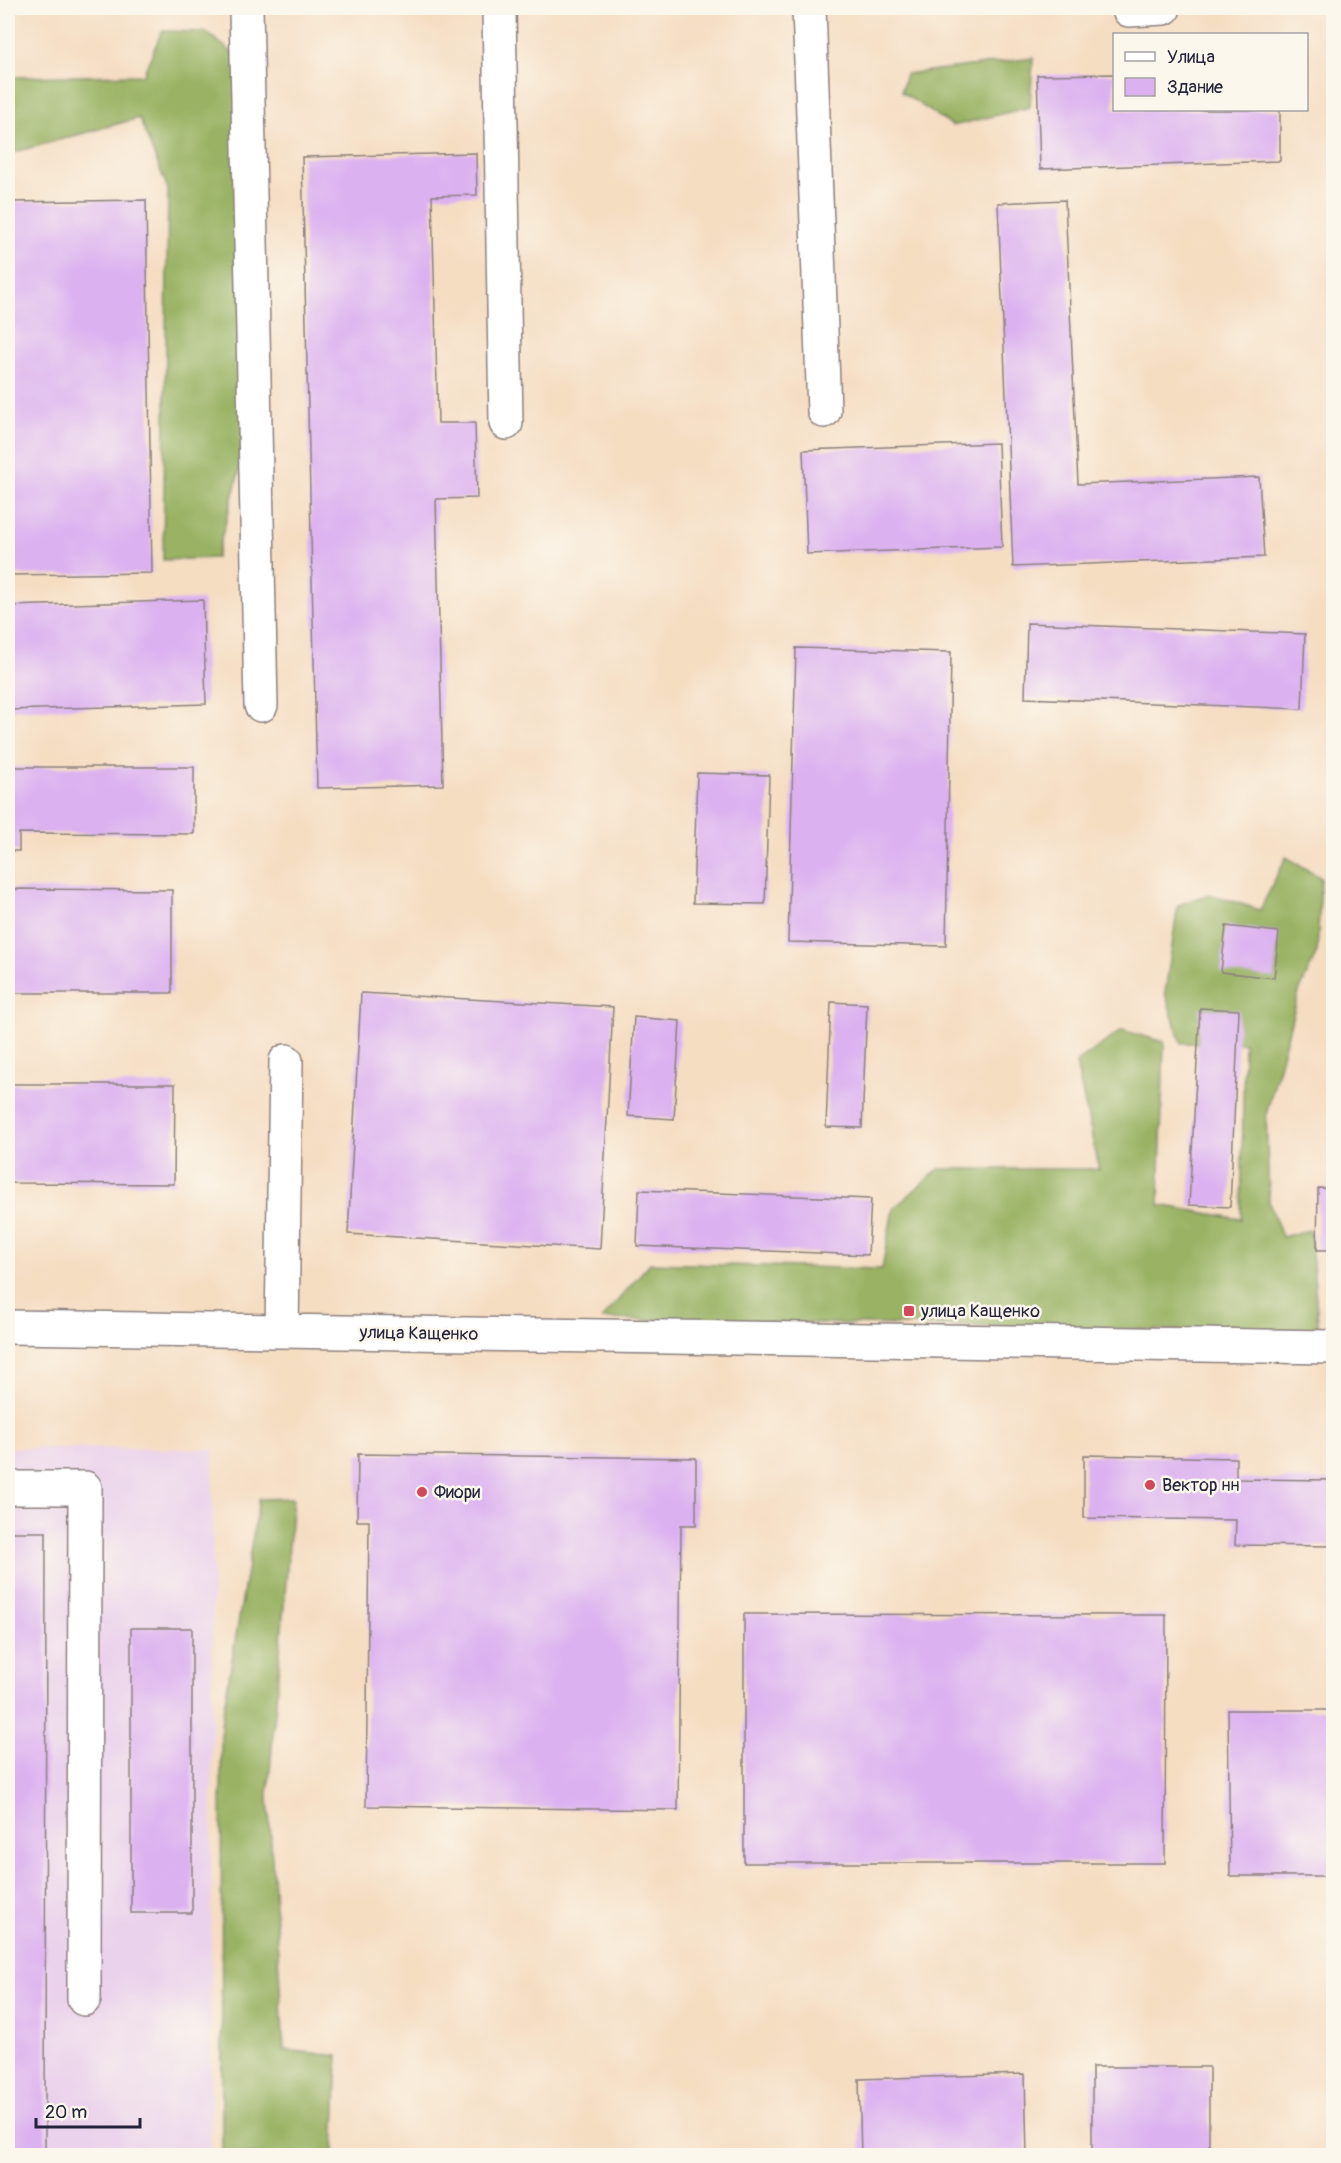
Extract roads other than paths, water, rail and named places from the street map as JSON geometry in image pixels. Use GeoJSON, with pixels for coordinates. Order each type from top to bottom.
{"type":"FeatureCollection","features":[{"type":"Feature","properties":{"kind":"street"},"geometry":{"type":"LineString","coordinates":[[246,8],[261,705]]}},
{"type":"Feature","properties":{"kind":"street"},"geometry":{"type":"LineString","coordinates":[[499,8],[506,423]]}},
{"type":"Feature","properties":{"kind":"street"},"geometry":{"type":"LineString","coordinates":[[809,8],[824,411]]}},
{"type":"Feature","properties":{"kind":"street"},"geometry":{"type":"LineString","coordinates":[[1129,14],[1164,8]]}},
{"type":"Feature","properties":{"kind":"street"},"geometry":{"type":"LineString","coordinates":[[282,1332],[286,1061]]}},
{"type":"Feature","properties":{"kind":"street","name":"улица Кащенко"},"geometry":{"type":"LineString","coordinates":[[8,1327],[1334,1347]]}},
{"type":"Feature","properties":{"kind":"street"},"geometry":{"type":"LineString","coordinates":[[8,1488],[85,1488],[84,1999]]}},
{"type":"Feature","properties":{"kind":"place","name":"улица Кащенко"},"geometry":{"type":"Point","coordinates":[909,1311]}},
{"type":"Feature","properties":{"kind":"place","name":"Вектор нн"},"geometry":{"type":"Point","coordinates":[1150,1485]}},
{"type":"Feature","properties":{"kind":"place","name":"Фиори"},"geometry":{"type":"Point","coordinates":[422,1492]}}]}
